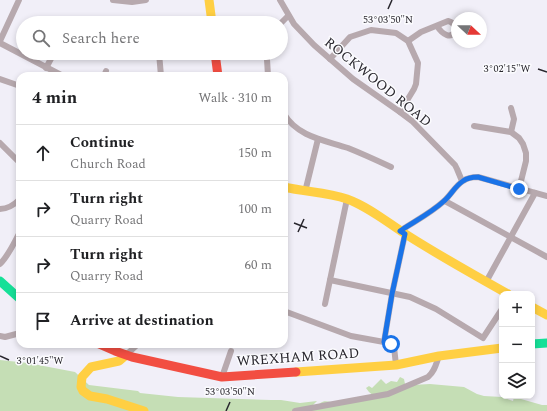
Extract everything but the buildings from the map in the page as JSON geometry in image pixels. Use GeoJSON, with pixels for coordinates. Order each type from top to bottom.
{"type":"FeatureCollection","features":[{"type":"Feature","properties":{"kind":"main road"},"geometry":{"type":"LineString","coordinates":[[209,0],[211,16]]}},
{"type":"Feature","properties":{"kind":"main road"},"geometry":{"type":"LineString","coordinates":[[216,60],[217,72]]}},
{"type":"Feature","properties":{"kind":"main road"},"geometry":{"type":"LineString","coordinates":[[288,188],[296,191],[347,199],[372,212],[502,291]]}},
{"type":"Feature","properties":{"kind":"main road"},"geometry":{"type":"LineString","coordinates":[[0,280],[16,295]]}},
{"type":"Feature","properties":{"kind":"main road"},"geometry":{"type":"LineString","coordinates":[[535,309],[547,315]]}},
{"type":"Feature","properties":{"kind":"main road"},"geometry":{"type":"LineString","coordinates":[[535,344],[547,343]]}},
{"type":"Feature","properties":{"kind":"main road","name":"WREXHAM ROAD"},"geometry":{"type":"LineString","coordinates":[[107,348],[126,355],[222,377],[396,365],[438,356],[499,348]]}},
{"type":"Feature","properties":{"kind":"main road"},"geometry":{"type":"LineString","coordinates":[[126,355],[119,361],[92,367],[82,377],[81,387],[83,391],[90,396],[107,399],[144,411]]}},
{"type":"Feature","properties":{"kind":"street"},"geometry":{"type":"LineString","coordinates":[[16,51],[0,42],[19,0]]}},
{"type":"Feature","properties":{"kind":"street"},"geometry":{"type":"LineString","coordinates":[[113,0],[132,2],[146,0]]}},
{"type":"Feature","properties":{"kind":"street","name":"ROCKWOOD ROAD"},"geometry":{"type":"LineString","coordinates":[[280,0],[294,24],[314,45],[353,79],[400,112],[420,129],[455,165],[462,181]]}},
{"type":"Feature","properties":{"kind":"street"},"geometry":{"type":"LineString","coordinates":[[408,41],[421,32],[438,26]]}},
{"type":"Feature","properties":{"kind":"street"},"geometry":{"type":"LineString","coordinates":[[330,59],[350,37],[371,30],[396,33],[408,41],[418,63],[416,84],[400,112]]}},
{"type":"Feature","properties":{"kind":"street"},"geometry":{"type":"LineString","coordinates":[[32,60],[54,72]]}},
{"type":"Feature","properties":{"kind":"street"},"geometry":{"type":"LineString","coordinates":[[46,68],[50,60]]}},
{"type":"Feature","properties":{"kind":"street"},"geometry":{"type":"LineString","coordinates":[[160,60],[161,72]]}},
{"type":"Feature","properties":{"kind":"street"},"geometry":{"type":"LineString","coordinates":[[267,60],[268,72]]}},
{"type":"Feature","properties":{"kind":"street"},"geometry":{"type":"LineString","coordinates":[[0,79],[16,85]]}},
{"type":"Feature","properties":{"kind":"street"},"geometry":{"type":"LineString","coordinates":[[511,108],[514,119],[511,132]]}},
{"type":"Feature","properties":{"kind":"street"},"geometry":{"type":"LineString","coordinates":[[288,120],[298,129],[318,139],[346,148],[391,167]]}},
{"type":"Feature","properties":{"kind":"street"},"geometry":{"type":"LineString","coordinates":[[474,126],[511,132],[519,138],[526,153],[526,161],[519,189]]}},
{"type":"Feature","properties":{"kind":"street"},"geometry":{"type":"LineString","coordinates":[[305,192],[318,139]]}},
{"type":"Feature","properties":{"kind":"street"},"geometry":{"type":"LineString","coordinates":[[0,142],[16,159]]}},
{"type":"Feature","properties":{"kind":"street"},"geometry":{"type":"LineString","coordinates":[[384,342],[403,232],[445,200],[462,181],[467,178],[478,177],[547,196]]}},
{"type":"Feature","properties":{"kind":"street"},"geometry":{"type":"LineString","coordinates":[[486,282],[535,193]]}},
{"type":"Feature","properties":{"kind":"street"},"geometry":{"type":"LineString","coordinates":[[324,304],[347,199]]}},
{"type":"Feature","properties":{"kind":"street"},"geometry":{"type":"LineString","coordinates":[[445,200],[547,257]]}},
{"type":"Feature","properties":{"kind":"street"},"geometry":{"type":"LineString","coordinates":[[0,209],[5,209],[16,202]]}},
{"type":"Feature","properties":{"kind":"street"},"geometry":{"type":"LineString","coordinates":[[0,264],[16,239]]}},
{"type":"Feature","properties":{"kind":"street"},"geometry":{"type":"LineString","coordinates":[[330,280],[410,297],[436,309],[483,338],[499,314]]}},
{"type":"Feature","properties":{"kind":"street"},"geometry":{"type":"LineString","coordinates":[[288,312],[351,336],[391,344],[394,347],[396,365]]}},
{"type":"Feature","properties":{"kind":"street"},"geometry":{"type":"LineString","coordinates":[[0,336],[5,337],[16,334]]}},
{"type":"Feature","properties":{"kind":"street"},"geometry":{"type":"LineString","coordinates":[[126,355],[134,348]]}},
{"type":"Feature","properties":{"kind":"street"},"geometry":{"type":"LineString","coordinates":[[222,377],[231,351]]}},
{"type":"Feature","properties":{"kind":"street"},"geometry":{"type":"LineString","coordinates":[[295,411],[388,394],[428,377],[436,367],[438,356]]}},
{"type":"Feature","properties":{"kind":"green space"},"geometry":{"type":"Polygon","coordinates":[[[0,360],[28,363],[75,372],[89,385],[178,397],[281,400],[300,403],[317,401],[313,405],[316,408],[324,401],[331,402],[375,397],[366,388],[369,386],[372,388],[381,379],[386,384],[391,381],[397,382],[400,377],[404,379],[405,384],[430,384],[464,387],[484,396],[499,397],[499,399],[508,399],[513,401],[514,399],[521,399],[547,405],[547,411],[0,411],[0,360]]]}},
{"type":"Feature","properties":{"kind":"traffic: fast"},"geometry":{"type":"LineString","coordinates":[[0,281],[16,295]]}},
{"type":"Feature","properties":{"kind":"traffic: fast"},"geometry":{"type":"LineString","coordinates":[[535,344],[547,343]]}},
{"type":"Feature","properties":{"kind":"traffic: slow"},"geometry":{"type":"LineString","coordinates":[[209,0],[211,16]]}},
{"type":"Feature","properties":{"kind":"traffic: slow"},"geometry":{"type":"LineString","coordinates":[[288,188],[332,195],[355,202],[470,273],[503,291]]}},
{"type":"Feature","properties":{"kind":"traffic: slow"},"geometry":{"type":"LineString","coordinates":[[535,309],[547,315]]}},
{"type":"Feature","properties":{"kind":"traffic: slow"},"geometry":{"type":"LineString","coordinates":[[296,372],[396,365],[439,356],[499,348]]}},
{"type":"Feature","properties":{"kind":"traffic: slow"},"geometry":{"type":"LineString","coordinates":[[126,355],[119,361],[91,367],[82,377],[81,387],[83,391],[90,396],[107,399],[144,411]]}},
{"type":"Feature","properties":{"kind":"traffic: jam"},"geometry":{"type":"LineString","coordinates":[[216,60],[217,72]]}},
{"type":"Feature","properties":{"kind":"traffic: jam"},"geometry":{"type":"LineString","coordinates":[[108,348],[132,357],[222,377],[296,372]]}},
{"type":"Feature","properties":{"kind":"route"},"geometry":{"type":"LineString","coordinates":[[391,344],[384,342],[392,294],[405,234],[400,231],[433,210],[445,200],[456,186],[467,178],[478,177],[519,189]]}}]}
